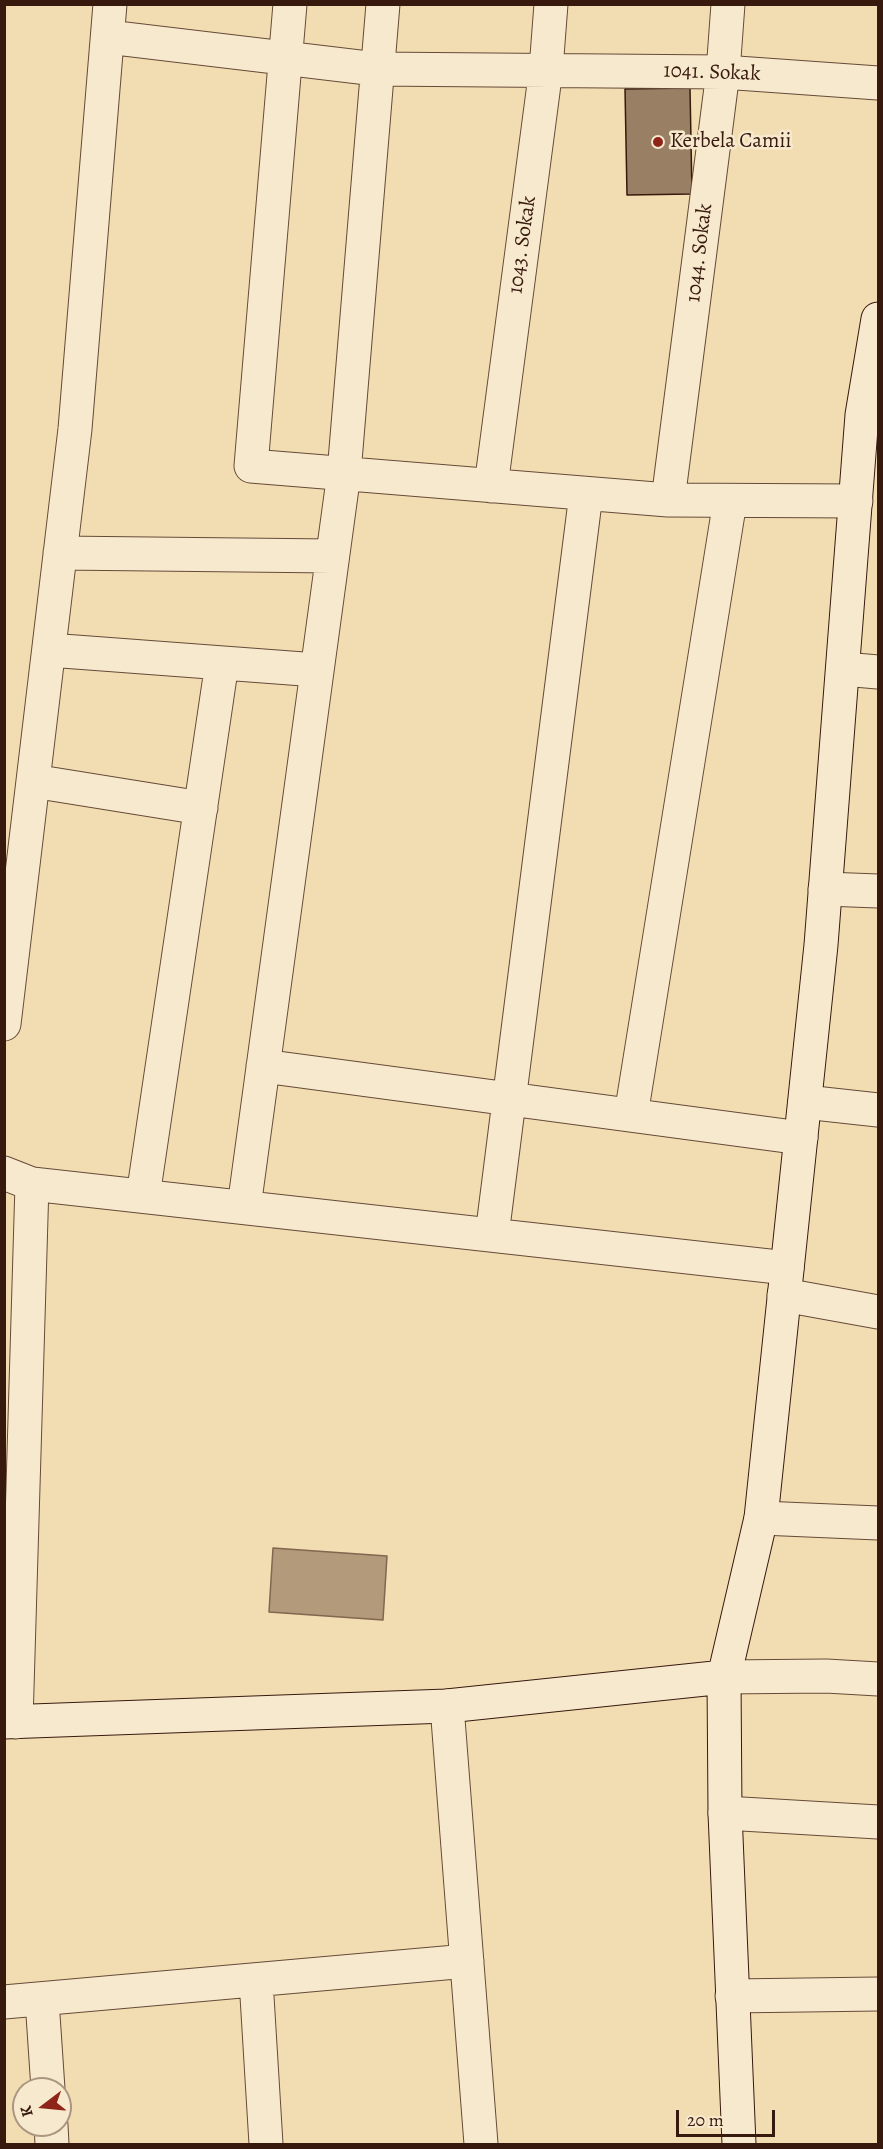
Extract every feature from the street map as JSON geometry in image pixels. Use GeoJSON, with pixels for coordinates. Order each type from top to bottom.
{"type":"FeatureCollection","features":[{"type":"Feature","properties":{"kind":"street"},"geometry":{"type":"LineString","coordinates":[[4,1024],[75,429],[110,4]]}},
{"type":"Feature","properties":{"kind":"street"},"geometry":{"type":"LineString","coordinates":[[291,4],[251,466],[668,501],[730,501],[864,484]]}},
{"type":"Feature","properties":{"kind":"street"},"geometry":{"type":"LineString","coordinates":[[244,1207],[344,473],[383,4]]}},
{"type":"Feature","properties":{"kind":"street","name":"1043. Sokak"},"geometry":{"type":"LineString","coordinates":[[491,486],[546,69],[551,4]]}},
{"type":"Feature","properties":{"kind":"street","name":"1044. Sokak"},"geometry":{"type":"LineString","coordinates":[[668,501],[723,72],[728,4]]}},
{"type":"Feature","properties":{"kind":"street","name":"1041. Sokak"},"geometry":{"type":"LineString","coordinates":[[108,36],[376,69],[723,72],[879,83]]}},
{"type":"Feature","properties":{"kind":"street"},"geometry":{"type":"LineString","coordinates":[[739,2145],[725,1813],[724,1677],[761,1518],[805,1102],[843,669],[864,484],[862,415],[877,339]]}},
{"type":"Feature","properties":{"kind":"street"},"geometry":{"type":"LineString","coordinates":[[492,1235],[586,494]]}},
{"type":"Feature","properties":{"kind":"street"},"geometry":{"type":"LineString","coordinates":[[631,1115],[730,501]]}},
{"type":"Feature","properties":{"kind":"street"},"geometry":{"type":"LineString","coordinates":[[60,553],[332,556]]}},
{"type":"Feature","properties":{"kind":"street"},"geometry":{"type":"LineString","coordinates":[[49,650],[317,670]]}},
{"type":"Feature","properties":{"kind":"street"},"geometry":{"type":"LineString","coordinates":[[143,1196],[222,663]]}},
{"type":"Feature","properties":{"kind":"street"},"geometry":{"type":"LineString","coordinates":[[843,669],[879,672]]}},
{"type":"Feature","properties":{"kind":"street"},"geometry":{"type":"LineString","coordinates":[[33,781],[201,808]]}},
{"type":"Feature","properties":{"kind":"street"},"geometry":{"type":"LineString","coordinates":[[825,889],[879,891]]}},
{"type":"Feature","properties":{"kind":"street"},"geometry":{"type":"LineString","coordinates":[[263,1066],[801,1138]]}},
{"type":"Feature","properties":{"kind":"street"},"geometry":{"type":"LineString","coordinates":[[805,1102],[879,1110]]}},
{"type":"Feature","properties":{"kind":"street"},"geometry":{"type":"LineString","coordinates":[[879,1311],[786,1281],[492,1235],[143,1196],[18,1178],[10,1722],[447,1706],[724,1677],[826,1676],[879,1679]]}},
{"type":"Feature","properties":{"kind":"street"},"geometry":{"type":"LineString","coordinates":[[761,1518],[879,1523]]}},
{"type":"Feature","properties":{"kind":"street"},"geometry":{"type":"LineString","coordinates":[[447,1706],[480,2145]]}},
{"type":"Feature","properties":{"kind":"street"},"geometry":{"type":"LineString","coordinates":[[725,1813],[879,1822]]}},
{"type":"Feature","properties":{"kind":"street"},"geometry":{"type":"LineString","coordinates":[[4,2002],[466,1961]]}},
{"type":"Feature","properties":{"kind":"street"},"geometry":{"type":"LineString","coordinates":[[256,1980],[266,2145]]}},
{"type":"Feature","properties":{"kind":"street"},"geometry":{"type":"LineString","coordinates":[[732,1996],[879,1994]]}},
{"type":"Feature","properties":{"kind":"street"},"geometry":{"type":"LineString","coordinates":[[42,2000],[47,2077]]}},
{"type":"Feature","properties":{"kind":"shaded area"},"geometry":{"type":"Polygon","coordinates":[[[273,1548],[387,1556],[383,1620],[269,1612],[273,1548]]]}},
{"type":"Feature","properties":{"kind":"building","name":"Kerbela Camii"},"geometry":{"type":"Polygon","coordinates":[[[690,88],[692,194],[627,195],[625,89],[690,88]]]}},
{"type":"Feature","properties":{"kind":"place","name":"Kerbela Camii"},"geometry":{"type":"Point","coordinates":[658,142]}}]}
